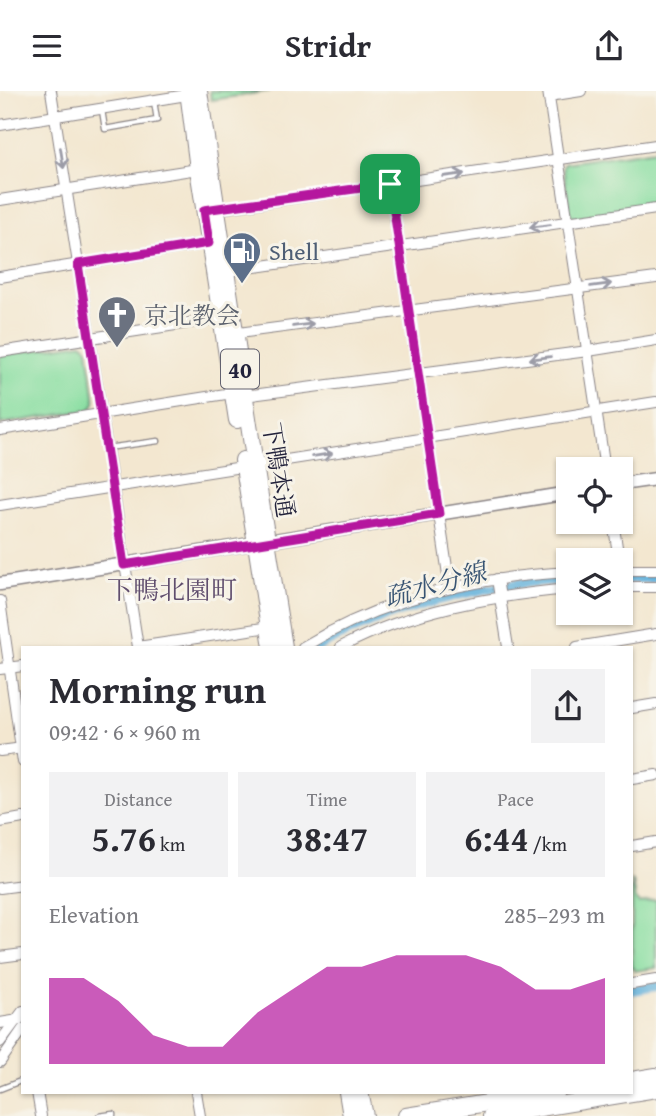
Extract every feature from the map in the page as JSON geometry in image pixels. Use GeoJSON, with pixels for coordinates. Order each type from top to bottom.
{"type":"FeatureCollection","features":[{"type":"Feature","properties":{"kind":"main road","name":"下鴨本通"},"geometry":{"type":"LineString","coordinates":[[193,93],[261,543],[284,646]]}},
{"type":"Feature","properties":{"kind":"main road","name":"下鴨本通"},"geometry":{"type":"LineString","coordinates":[[210,210],[209,243],[220,273],[221,318],[229,335]]}},
{"type":"Feature","properties":{"kind":"main road","name":"下鴨本通"},"geometry":{"type":"LineString","coordinates":[[261,543],[272,646]]}},
{"type":"Feature","properties":{"kind":"main road"},"geometry":{"type":"LineString","coordinates":[[633,1080],[656,1076]]}},
{"type":"Feature","properties":{"kind":"main road"},"geometry":{"type":"LineString","coordinates":[[633,1093],[656,1089]]}},
{"type":"Feature","properties":{"kind":"main road"},"geometry":{"type":"LineString","coordinates":[[347,1094],[351,1116]]}},
{"type":"Feature","properties":{"kind":"main road"},"geometry":{"type":"LineString","coordinates":[[360,1094],[365,1116]]}},
{"type":"Feature","properties":{"kind":"main road"},"geometry":{"type":"LineString","coordinates":[[406,1116],[544,1094]]}},
{"type":"Feature","properties":{"kind":"main road"},"geometry":{"type":"LineString","coordinates":[[499,1115],[626,1094]]}},
{"type":"Feature","properties":{"kind":"street"},"geometry":{"type":"LineString","coordinates":[[51,91],[138,646]]}},
{"type":"Feature","properties":{"kind":"street"},"geometry":{"type":"LineString","coordinates":[[581,91],[549,93],[604,457]]}},
{"type":"Feature","properties":{"kind":"street"},"geometry":{"type":"LineString","coordinates":[[0,125],[193,93]]}},
{"type":"Feature","properties":{"kind":"street"},"geometry":{"type":"LineString","coordinates":[[210,210],[656,145]]}},
{"type":"Feature","properties":{"kind":"street"},"geometry":{"type":"LineString","coordinates":[[0,200],[204,168]]}},
{"type":"Feature","properties":{"kind":"street"},"geometry":{"type":"LineString","coordinates":[[390,184],[450,587]]}},
{"type":"Feature","properties":{"kind":"street"},"geometry":{"type":"LineString","coordinates":[[220,273],[656,209]]}},
{"type":"Feature","properties":{"kind":"street"},"geometry":{"type":"LineString","coordinates":[[0,277],[209,243]]}},
{"type":"Feature","properties":{"kind":"street"},"geometry":{"type":"LineString","coordinates":[[229,335],[656,278]]}},
{"type":"Feature","properties":{"kind":"street"},"geometry":{"type":"LineString","coordinates":[[0,352],[221,318]]}},
{"type":"Feature","properties":{"kind":"street"},"geometry":{"type":"LineString","coordinates":[[0,430],[238,394],[418,373],[656,340]]}},
{"type":"Feature","properties":{"kind":"street"},"geometry":{"type":"LineString","coordinates":[[0,505],[656,402]]}},
{"type":"Feature","properties":{"kind":"street"},"geometry":{"type":"LineString","coordinates":[[633,482],[656,479]]}},
{"type":"Feature","properties":{"kind":"street"},"geometry":{"type":"LineString","coordinates":[[0,585],[556,495]]}},
{"type":"Feature","properties":{"kind":"street"},"geometry":{"type":"LineString","coordinates":[[633,570],[656,571]]}},
{"type":"Feature","properties":{"kind":"street"},"geometry":{"type":"LineString","coordinates":[[305,646],[366,614],[450,587],[556,573]]}},
{"type":"Feature","properties":{"kind":"street"},"geometry":{"type":"LineString","coordinates":[[497,579],[508,646]]}},
{"type":"Feature","properties":{"kind":"street"},"geometry":{"type":"LineString","coordinates":[[633,587],[656,587]]}},
{"type":"Feature","properties":{"kind":"street"},"geometry":{"type":"LineString","coordinates":[[343,646],[386,627],[436,611],[500,597],[556,591]]}},
{"type":"Feature","properties":{"kind":"street"},"geometry":{"type":"LineString","coordinates":[[0,601],[5,668],[21,743]]}},
{"type":"Feature","properties":{"kind":"street"},"geometry":{"type":"LineString","coordinates":[[144,646],[268,627]]}},
{"type":"Feature","properties":{"kind":"street"},"geometry":{"type":"LineString","coordinates":[[583,646],[656,634]]}},
{"type":"Feature","properties":{"kind":"street"},"geometry":{"type":"LineString","coordinates":[[633,708],[656,704]]}},
{"type":"Feature","properties":{"kind":"street"},"geometry":{"type":"LineString","coordinates":[[0,751],[21,748]]}},
{"type":"Feature","properties":{"kind":"street"},"geometry":{"type":"LineString","coordinates":[[633,779],[656,775]]}},
{"type":"Feature","properties":{"kind":"street"},"geometry":{"type":"LineString","coordinates":[[0,822],[21,818]]}},
{"type":"Feature","properties":{"kind":"street"},"geometry":{"type":"LineString","coordinates":[[633,846],[656,842]]}},
{"type":"Feature","properties":{"kind":"street"},"geometry":{"type":"LineString","coordinates":[[0,888],[21,885]]}},
{"type":"Feature","properties":{"kind":"street"},"geometry":{"type":"LineString","coordinates":[[0,957],[21,954]]}},
{"type":"Feature","properties":{"kind":"street"},"geometry":{"type":"LineString","coordinates":[[633,984],[656,980]]}},
{"type":"Feature","properties":{"kind":"street"},"geometry":{"type":"LineString","coordinates":[[0,1023],[21,1021]]}},
{"type":"Feature","properties":{"kind":"street"},"geometry":{"type":"LineString","coordinates":[[0,1042],[21,1021]]}},
{"type":"Feature","properties":{"kind":"street"},"geometry":{"type":"LineString","coordinates":[[0,1062],[21,1021]]}},
{"type":"Feature","properties":{"kind":"street"},"geometry":{"type":"LineString","coordinates":[[37,1094],[41,1116]]}},
{"type":"Feature","properties":{"kind":"street"},"geometry":{"type":"LineString","coordinates":[[196,1094],[200,1116]]}},
{"type":"Feature","properties":{"kind":"lane"},"geometry":{"type":"LineString","coordinates":[[102,109],[105,129],[158,120],[154,100]]}},
{"type":"Feature","properties":{"kind":"lane"},"geometry":{"type":"LineString","coordinates":[[106,448],[158,441]]}},
{"type":"Feature","properties":{"kind":"lane"},"geometry":{"type":"LineString","coordinates":[[0,1089],[21,1081]]}},
{"type":"Feature","properties":{"kind":"lane"},"geometry":{"type":"LineString","coordinates":[[99,1116],[113,1116]]}},
{"type":"Feature","properties":{"kind":"green space"},"geometry":{"type":"Polygon","coordinates":[[[210,91],[270,91],[211,100],[210,91]]]}},
{"type":"Feature","properties":{"kind":"green space"},"geometry":{"type":"Polygon","coordinates":[[[656,150],[656,206],[574,218],[570,214],[563,166],[565,163],[656,150]]]}},
{"type":"Feature","properties":{"kind":"green space"},"geometry":{"type":"Polygon","coordinates":[[[82,343],[88,348],[95,403],[90,410],[0,424],[0,355],[82,343]]]}},
{"type":"Feature","properties":{"kind":"green space"},"geometry":{"type":"Polygon","coordinates":[[[633,881],[636,900],[639,903],[656,900],[656,968],[635,971],[633,881]]]}},
{"type":"Feature","properties":{"kind":"waterway","name":"疏水分線"},"geometry":{"type":"LineString","coordinates":[[633,579],[656,578]]}},
{"type":"Feature","properties":{"kind":"waterway","name":"疏水分線"},"geometry":{"type":"LineString","coordinates":[[320,646],[406,609],[473,592],[556,581]]}},
{"type":"Feature","properties":{"kind":"waterway"},"geometry":{"type":"LineString","coordinates":[[633,990],[656,986]]}},
{"type":"Feature","properties":{"kind":"place","name":"Shell"},"geometry":{"type":"Point","coordinates":[242,285]}},
{"type":"Feature","properties":{"kind":"place","name":"京北教会"},"geometry":{"type":"Point","coordinates":[117,349]}},
{"type":"Feature","properties":{"kind":"district","name":"下鴨北園町"},"geometry":{"type":"Point","coordinates":[172,589]}},
{"type":"Feature","properties":{"kind":"route"},"geometry":{"type":"LineString","coordinates":[[390,184],[439,514],[124,565],[78,264],[209,243],[204,210],[390,184]]}}]}
